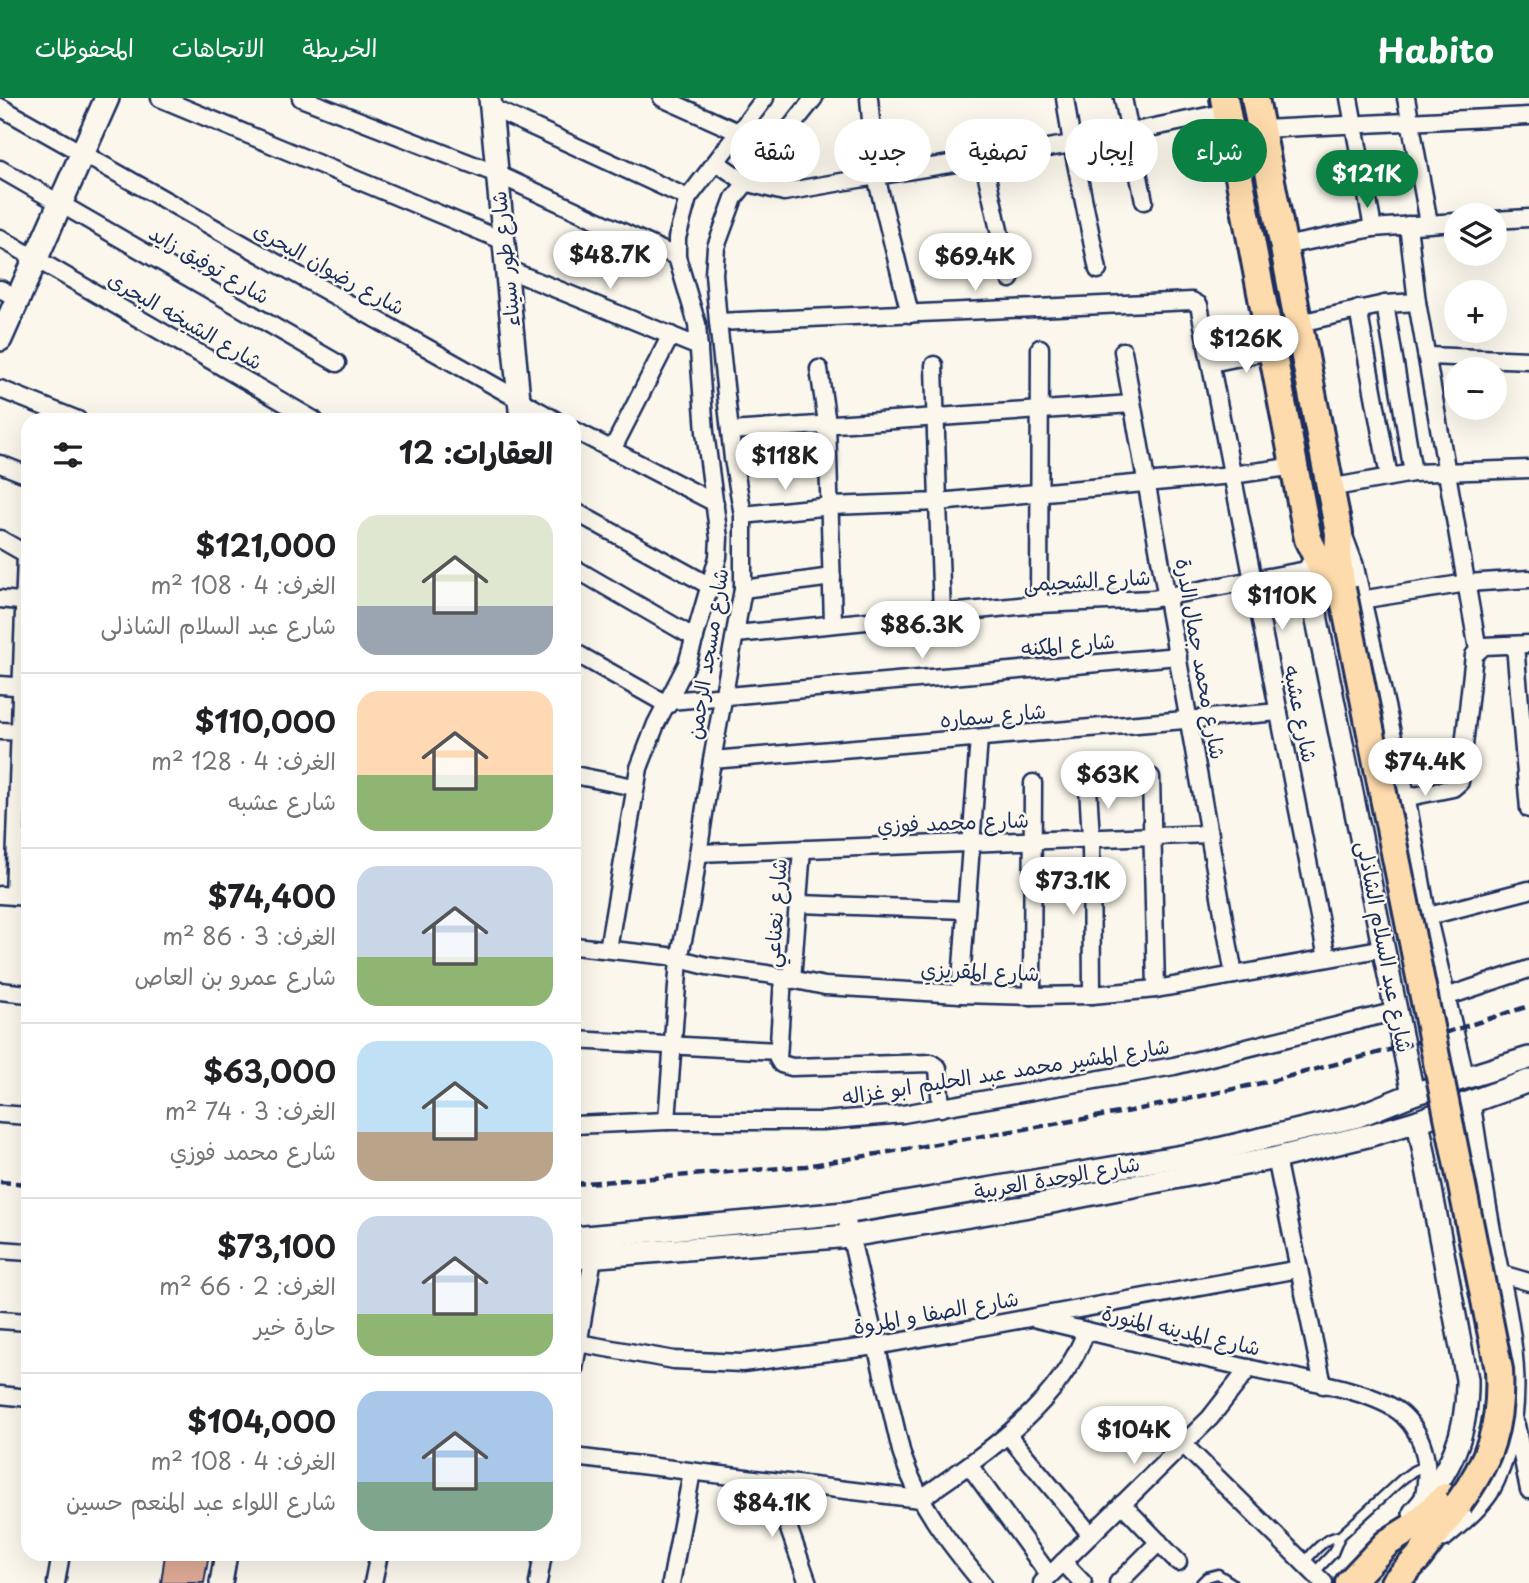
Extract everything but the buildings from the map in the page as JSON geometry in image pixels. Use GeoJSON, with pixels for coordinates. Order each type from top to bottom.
{"type":"FeatureCollection","features":[{"type":"Feature","properties":{"kind":"main road"},"geometry":{"type":"LineString","coordinates":[[1,334],[9,293],[35,259],[107,98]]}},
{"type":"Feature","properties":{"kind":"main road"},"geometry":{"type":"LineString","coordinates":[[1255,98],[1259,119]]}},
{"type":"Feature","properties":{"kind":"main road","name":"شارع عبد السلام الشاذلى"},"geometry":{"type":"LineString","coordinates":[[1226,105],[1308,539]]}},
{"type":"Feature","properties":{"kind":"main road"},"geometry":{"type":"LineString","coordinates":[[1267,160],[1339,533],[1338,561],[1343,594],[1499,1370],[1499,1411],[1481,1470],[1414,1527],[1387,1543],[1349,1583]]}},
{"type":"Feature","properties":{"kind":"main road"},"geometry":{"type":"LineString","coordinates":[[1308,539],[1321,566],[1343,594]]}},
{"type":"Feature","properties":{"kind":"main road"},"geometry":{"type":"LineString","coordinates":[[1394,1583],[1418,1558],[1441,1502]]}},
{"type":"Feature","properties":{"kind":"street"},"geometry":{"type":"LineString","coordinates":[[160,98],[504,241]]}},
{"type":"Feature","properties":{"kind":"street"},"geometry":{"type":"LineString","coordinates":[[301,98],[497,174],[677,257]]}},
{"type":"Feature","properties":{"kind":"street"},"geometry":{"type":"LineString","coordinates":[[662,98],[730,128]]}},
{"type":"Feature","properties":{"kind":"street","name":"شارع مسجد الرحمن"},"geometry":{"type":"LineString","coordinates":[[748,119],[765,98]]}},
{"type":"Feature","properties":{"kind":"street","name":"شارع مسجد الرحمن"},"geometry":{"type":"LineString","coordinates":[[797,119],[814,98]]}},
{"type":"Feature","properties":{"kind":"street"},"geometry":{"type":"LineString","coordinates":[[869,98],[871,119]]}},
{"type":"Feature","properties":{"kind":"street"},"geometry":{"type":"LineString","coordinates":[[1065,98],[1068,119]]}},
{"type":"Feature","properties":{"kind":"street"},"geometry":{"type":"LineString","coordinates":[[1123,98],[1127,119]]}},
{"type":"Feature","properties":{"kind":"street"},"geometry":{"type":"LineString","coordinates":[[1349,98],[1373,228]]}},
{"type":"Feature","properties":{"kind":"street"},"geometry":{"type":"LineString","coordinates":[[1406,98],[1429,223]]}},
{"type":"Feature","properties":{"kind":"street"},"geometry":{"type":"LineString","coordinates":[[490,103],[688,198]]}},
{"type":"Feature","properties":{"kind":"street","name":"شارع طور سيناء"},"geometry":{"type":"LineString","coordinates":[[490,103],[520,411]]}},
{"type":"Feature","properties":{"kind":"street"},"geometry":{"type":"LineString","coordinates":[[1158,123],[1226,105]]}},
{"type":"Feature","properties":{"kind":"street","name":"شارع رضوان البحرى"},"geometry":{"type":"LineString","coordinates":[[0,107],[520,411]]}},
{"type":"Feature","properties":{"kind":"street"},"geometry":{"type":"LineString","coordinates":[[1267,129],[1529,116]]}},
{"type":"Feature","properties":{"kind":"street","name":"شارع مسجد الرحمن"},"geometry":{"type":"LineString","coordinates":[[608,949],[634,787],[646,746],[684,672],[718,557],[719,538],[705,432],[697,324],[677,257],[677,238],[688,198],[730,143]]}},
{"type":"Feature","properties":{"kind":"street"},"geometry":{"type":"LineString","coordinates":[[716,162],[730,172]]}},
{"type":"Feature","properties":{"kind":"street","name":"شارع توفيق زايد"},"geometry":{"type":"LineString","coordinates":[[0,169],[337,363]]}},
{"type":"Feature","properties":{"kind":"street"},"geometry":{"type":"LineString","coordinates":[[745,182],[784,192],[842,182]]}},
{"type":"Feature","properties":{"kind":"street","name":"شارع مسجد الرحمن"},"geometry":{"type":"LineString","coordinates":[[667,1121],[679,959],[688,920],[722,698],[743,589],[743,515],[730,431],[714,274],[716,247],[734,198],[745,182]]}},
{"type":"Feature","properties":{"kind":"street"},"geometry":{"type":"LineString","coordinates":[[718,321],[910,314],[877,182]]}},
{"type":"Feature","properties":{"kind":"street"},"geometry":{"type":"LineString","coordinates":[[987,182],[1010,279]]}},
{"type":"Feature","properties":{"kind":"street"},"geometry":{"type":"LineString","coordinates":[[1080,182],[1098,270]]}},
{"type":"Feature","properties":{"kind":"street"},"geometry":{"type":"LineString","coordinates":[[1140,182],[1144,201]]}},
{"type":"Feature","properties":{"kind":"street"},"geometry":{"type":"LineString","coordinates":[[1507,219],[1529,218]]}},
{"type":"Feature","properties":{"kind":"street"},"geometry":{"type":"LineString","coordinates":[[1284,246],[1373,228],[1444,222]]}},
{"type":"Feature","properties":{"kind":"street"},"geometry":{"type":"LineString","coordinates":[[1408,225],[1417,302],[1478,650]]}},
{"type":"Feature","properties":{"kind":"street","name":"شارع الشيخه البحرى"},"geometry":{"type":"LineString","coordinates":[[0,238],[297,413]]}},
{"type":"Feature","properties":{"kind":"street"},"geometry":{"type":"LineString","coordinates":[[506,270],[699,347]]}},
{"type":"Feature","properties":{"kind":"street","name":"شارع عشبه"},"geometry":{"type":"LineString","coordinates":[[910,314],[1192,300],[1199,305],[1327,958]]}},
{"type":"Feature","properties":{"kind":"street"},"geometry":{"type":"LineString","coordinates":[[1299,323],[1385,304],[1417,302]]}},
{"type":"Feature","properties":{"kind":"street"},"geometry":{"type":"LineString","coordinates":[[1385,304],[1413,473]]}},
{"type":"Feature","properties":{"kind":"street"},"geometry":{"type":"LineString","coordinates":[[1358,309],[1389,477]]}},
{"type":"Feature","properties":{"kind":"street"},"geometry":{"type":"LineString","coordinates":[[612,450],[671,335]]}},
{"type":"Feature","properties":{"kind":"street"},"geometry":{"type":"LineString","coordinates":[[1039,604],[1040,348]]}},
{"type":"Feature","properties":{"kind":"street"},"geometry":{"type":"LineString","coordinates":[[1211,363],[1274,350]]}},
{"type":"Feature","properties":{"kind":"street","name":"شارع محمد جمال الدرة"},"geometry":{"type":"LineString","coordinates":[[1123,351],[1234,975]]}},
{"type":"Feature","properties":{"kind":"street"},"geometry":{"type":"LineString","coordinates":[[1428,356],[1529,360]]}},
{"type":"Feature","properties":{"kind":"street"},"geometry":{"type":"LineString","coordinates":[[934,365],[942,613]]}},
{"type":"Feature","properties":{"kind":"street"},"geometry":{"type":"LineString","coordinates":[[820,369],[827,423],[833,623]]}},
{"type":"Feature","properties":{"kind":"street"},"geometry":{"type":"LineString","coordinates":[[0,389],[60,413]]}},
{"type":"Feature","properties":{"kind":"street"},"geometry":{"type":"LineString","coordinates":[[730,431],[1132,404]]}},
{"type":"Feature","properties":{"kind":"street"},"geometry":{"type":"LineString","coordinates":[[581,434],[715,503]]}},
{"type":"Feature","properties":{"kind":"street"},"geometry":{"type":"LineString","coordinates":[[0,464],[21,472]]}},
{"type":"Feature","properties":{"kind":"street"},"geometry":{"type":"LineString","coordinates":[[743,515],[831,506],[938,502],[1232,475],[1296,466]]}},
{"type":"Feature","properties":{"kind":"street"},"geometry":{"type":"LineString","coordinates":[[1329,488],[1413,473],[1529,469]]}},
{"type":"Feature","properties":{"kind":"street"},"geometry":{"type":"LineString","coordinates":[[581,515],[710,586]]}},
{"type":"Feature","properties":{"kind":"street"},"geometry":{"type":"LineString","coordinates":[[0,539],[21,551]]}},
{"type":"Feature","properties":{"kind":"street","name":"شارع عبد السلام الشاذلى"},"geometry":{"type":"LineString","coordinates":[[1308,539],[1317,620],[1413,1094]]}},
{"type":"Feature","properties":{"kind":"street","name":"شارع الشحيمى"},"geometry":{"type":"LineString","coordinates":[[736,634],[1039,604],[1167,598],[1312,569]]}},
{"type":"Feature","properties":{"kind":"street"},"geometry":{"type":"LineString","coordinates":[[581,572],[695,638]]}},
{"type":"Feature","properties":{"kind":"street"},"geometry":{"type":"LineString","coordinates":[[743,589],[832,577]]}},
{"type":"Feature","properties":{"kind":"street"},"geometry":{"type":"LineString","coordinates":[[1463,1079],[1425,917],[1404,798],[1343,594],[1529,579]]}},
{"type":"Feature","properties":{"kind":"street"},"geometry":{"type":"LineString","coordinates":[[0,599],[21,601]]}},
{"type":"Feature","properties":{"kind":"street"},"geometry":{"type":"LineString","coordinates":[[1404,798],[1453,788],[1461,782],[1474,655],[1484,646],[1522,645],[1529,809]]}},
{"type":"Feature","properties":{"kind":"street"},"geometry":{"type":"LineString","coordinates":[[581,656],[669,703]]}},
{"type":"Feature","properties":{"kind":"street","name":"شارع المكنه"},"geometry":{"type":"LineString","coordinates":[[669,703],[1178,656]]}},
{"type":"Feature","properties":{"kind":"street"},"geometry":{"type":"LineString","coordinates":[[0,685],[21,687]]}},
{"type":"Feature","properties":{"kind":"street","name":"شارع سماره"},"geometry":{"type":"LineString","coordinates":[[712,760],[1279,712]]}},
{"type":"Feature","properties":{"kind":"street"},"geometry":{"type":"LineString","coordinates":[[0,731],[21,732]]}},
{"type":"Feature","properties":{"kind":"street"},"geometry":{"type":"LineString","coordinates":[[960,994],[979,738]]}},
{"type":"Feature","properties":{"kind":"street"},"geometry":{"type":"LineString","coordinates":[[581,776],[634,787]]}},
{"type":"Feature","properties":{"kind":"street"},"geometry":{"type":"LineString","coordinates":[[1151,777],[1156,989]]}},
{"type":"Feature","properties":{"kind":"street"},"geometry":{"type":"LineString","coordinates":[[1032,996],[1033,783]]}},
{"type":"Feature","properties":{"kind":"street"},"geometry":{"type":"LineString","coordinates":[[1088,786],[1092,995]]}},
{"type":"Feature","properties":{"kind":"street"},"geometry":{"type":"LineString","coordinates":[[0,815],[21,819],[14,896]]}},
{"type":"Feature","properties":{"kind":"street","name":"شارع محمد فوزي"},"geometry":{"type":"LineString","coordinates":[[698,853],[1210,834]]}},
{"type":"Feature","properties":{"kind":"street","name":"شارع نعناعي"},"geometry":{"type":"LineString","coordinates":[[778,1051],[799,904],[802,849]]}},
{"type":"Feature","properties":{"kind":"street"},"geometry":{"type":"LineString","coordinates":[[1425,917],[1529,890]]}},
{"type":"Feature","properties":{"kind":"street"},"geometry":{"type":"LineString","coordinates":[[799,904],[966,909]]}},
{"type":"Feature","properties":{"kind":"street","name":"شارع المقريزي"},"geometry":{"type":"LineString","coordinates":[[581,947],[679,959],[825,986],[1032,996],[1092,995],[1156,989],[1385,948]]}},
{"type":"Feature","properties":{"kind":"street"},"geometry":{"type":"LineString","coordinates":[[1443,998],[1529,969]]}},
{"type":"Feature","properties":{"kind":"street"},"geometry":{"type":"LineString","coordinates":[[0,991],[21,993]]}},
{"type":"Feature","properties":{"kind":"street","name":"شارع المشير محمد عبد الحليم ابو غزاله"},"geometry":{"type":"LineString","coordinates":[[581,1125],[667,1121],[823,1121],[941,1108],[1174,1066],[1397,1011]]}},
{"type":"Feature","properties":{"kind":"street"},"geometry":{"type":"LineString","coordinates":[[581,1040],[778,1051],[778,1059],[786,1067],[935,1065],[938,1068],[941,1108]]}},
{"type":"Feature","properties":{"kind":"street","name":"شارع الوحدة العربية"},"geometry":{"type":"LineString","coordinates":[[588,1251],[845,1213],[1206,1152],[1358,1116],[1413,1094],[1529,1058]]}},
{"type":"Feature","properties":{"kind":"street","name":"شارع الوحدة العربية"},"geometry":{"type":"LineString","coordinates":[[588,1251],[850,1236],[1047,1203],[1276,1158],[1371,1135],[1529,1081]]}},
{"type":"Feature","properties":{"kind":"street"},"geometry":{"type":"LineString","coordinates":[[1418,1558],[1472,1510],[1488,1492],[1510,1448],[1516,1425],[1519,1390],[1515,1355],[1491,1242],[1469,1103]]}},
{"type":"Feature","properties":{"kind":"street"},"geometry":{"type":"LineString","coordinates":[[0,1114],[21,1116]]}},
{"type":"Feature","properties":{"kind":"street"},"geometry":{"type":"LineString","coordinates":[[1418,1121],[1467,1379],[1468,1401],[1459,1444],[1444,1474],[1441,1502]]}},
{"type":"Feature","properties":{"kind":"street"},"geometry":{"type":"LineString","coordinates":[[1276,1158],[1323,1385]]}},
{"type":"Feature","properties":{"kind":"street"},"geometry":{"type":"LineString","coordinates":[[1044,1180],[1047,1203]]}},
{"type":"Feature","properties":{"kind":"street"},"geometry":{"type":"LineString","coordinates":[[845,1213],[902,1455],[920,1499],[945,1537],[982,1583]]}},
{"type":"Feature","properties":{"kind":"street"},"geometry":{"type":"LineString","coordinates":[[1443,1252],[1491,1242]]}},
{"type":"Feature","properties":{"kind":"street"},"geometry":{"type":"LineString","coordinates":[[0,1250],[21,1252]]}},
{"type":"Feature","properties":{"kind":"street"},"geometry":{"type":"LineString","coordinates":[[581,1315],[588,1251]]}},
{"type":"Feature","properties":{"kind":"street","name":"شارع الصفا و المروة"},"geometry":{"type":"LineString","coordinates":[[581,1344],[674,1360],[742,1363],[876,1346],[1299,1269]]}},
{"type":"Feature","properties":{"kind":"street"},"geometry":{"type":"LineString","coordinates":[[1498,1273],[1529,1282]]}},
{"type":"Feature","properties":{"kind":"street","name":"شارع المدينه المنورة"},"geometry":{"type":"LineString","coordinates":[[1031,1318],[1380,1400],[1403,1415],[1420,1438],[1427,1465],[1427,1485],[1441,1502]]}},
{"type":"Feature","properties":{"kind":"street"},"geometry":{"type":"LineString","coordinates":[[0,1320],[21,1322]]}},
{"type":"Feature","properties":{"kind":"street"},"geometry":{"type":"LineString","coordinates":[[581,1458],[920,1499],[1007,1435],[1066,1373],[1078,1353],[1086,1331]]}},
{"type":"Feature","properties":{"kind":"street"},"geometry":{"type":"LineString","coordinates":[[969,1465],[1045,1579],[1210,1418],[1250,1368]]}},
{"type":"Feature","properties":{"kind":"street"},"geometry":{"type":"LineString","coordinates":[[0,1395],[21,1397]]}},
{"type":"Feature","properties":{"kind":"street"},"geometry":{"type":"LineString","coordinates":[[1516,1425],[1529,1490]]}},
{"type":"Feature","properties":{"kind":"street"},"geometry":{"type":"LineString","coordinates":[[1007,1435],[1091,1535]]}},
{"type":"Feature","properties":{"kind":"street"},"geometry":{"type":"LineString","coordinates":[[1183,1444],[1314,1573]]}},
{"type":"Feature","properties":{"kind":"street"},"geometry":{"type":"LineString","coordinates":[[671,1583],[692,1472]]}},
{"type":"Feature","properties":{"kind":"street"},"geometry":{"type":"LineString","coordinates":[[772,1481],[808,1583]]}},
{"type":"Feature","properties":{"kind":"street"},"geometry":{"type":"LineString","coordinates":[[1122,1504],[1178,1562]]}},
{"type":"Feature","properties":{"kind":"street"},"geometry":{"type":"LineString","coordinates":[[1118,1583],[1159,1542]]}},
{"type":"Feature","properties":{"kind":"street"},"geometry":{"type":"LineString","coordinates":[[56,1583],[60,1561]]}},
{"type":"Feature","properties":{"kind":"street"},"geometry":{"type":"LineString","coordinates":[[221,1583],[225,1561]]}},
{"type":"Feature","properties":{"kind":"street"},"geometry":{"type":"LineString","coordinates":[[373,1583],[378,1561]]}},
{"type":"Feature","properties":{"kind":"street"},"geometry":{"type":"LineString","coordinates":[[538,1583],[542,1561]]}},
{"type":"Feature","properties":{"kind":"street"},"geometry":{"type":"LineString","coordinates":[[1063,1562],[1083,1583]]}},
{"type":"Feature","properties":{"kind":"lane"},"geometry":{"type":"LineString","coordinates":[[1314,1573],[1333,1553],[1340,1536],[1401,1479],[1427,1465]]}},
{"type":"Feature","properties":{"kind":"lane"},"geometry":{"type":"LineString","coordinates":[[1314,1573],[1323,1543],[1331,1537],[1340,1536]]}},
{"type":"Feature","properties":{"kind":"lane"},"geometry":{"type":"LineString","coordinates":[[1200,1583],[1207,1577],[1218,1574],[1232,1583]]}},
{"type":"Feature","properties":{"kind":"railway"},"geometry":{"type":"LineString","coordinates":[[581,1183],[806,1166],[1131,1111],[1271,1081],[1404,1046],[1529,1006]]}},
{"type":"Feature","properties":{"kind":"railway"},"geometry":{"type":"LineString","coordinates":[[0,1182],[21,1184]]}}]}
